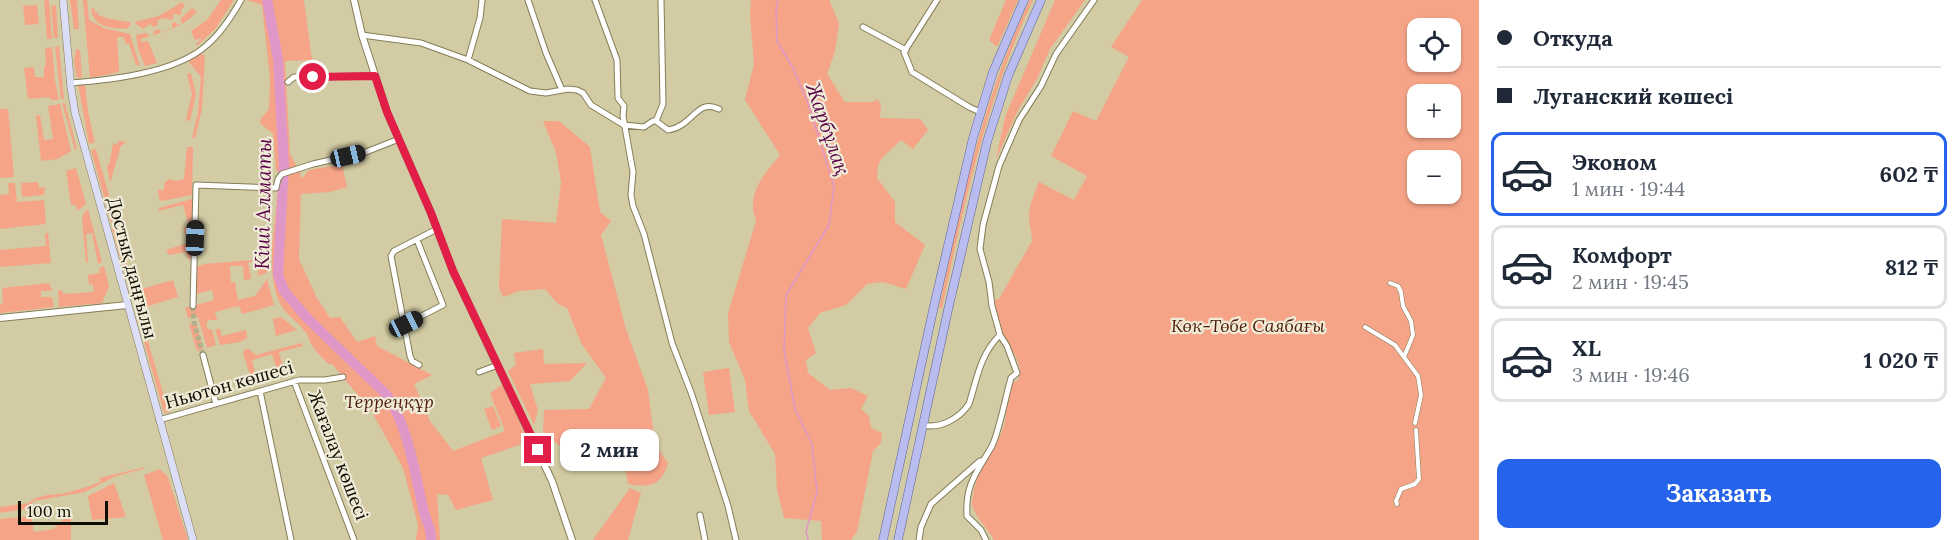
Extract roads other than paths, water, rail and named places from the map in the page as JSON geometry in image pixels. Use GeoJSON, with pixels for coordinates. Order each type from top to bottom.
{"type":"FeatureCollection","features":[{"type":"Feature","properties":{"kind":"main road","name":"Достық даңғылы"},"geometry":{"type":"LineString","coordinates":[[63,0],[70,82],[84,149],[193,540]]}},
{"type":"Feature","properties":{"kind":"main road"},"geometry":{"type":"LineString","coordinates":[[883,540],[926,340],[980,112],[993,72],[1024,0]]}},
{"type":"Feature","properties":{"kind":"main road"},"geometry":{"type":"LineString","coordinates":[[898,540],[952,289],[994,116],[1008,76],[1041,0]]}},
{"type":"Feature","properties":{"kind":"street"},"geometry":{"type":"LineString","coordinates":[[70,82],[125,75],[184,59],[207,45],[217,35],[241,0]]}},
{"type":"Feature","properties":{"kind":"street"},"geometry":{"type":"LineString","coordinates":[[354,0],[375,76],[399,139],[453,271],[552,481],[572,540]]}},
{"type":"Feature","properties":{"kind":"street"},"geometry":{"type":"LineString","coordinates":[[468,60],[480,18],[482,0]]}},
{"type":"Feature","properties":{"kind":"street"},"geometry":{"type":"LineString","coordinates":[[528,0],[546,53],[562,90]]}},
{"type":"Feature","properties":{"kind":"street"},"geometry":{"type":"LineString","coordinates":[[595,0],[617,60],[618,98],[624,106],[624,124],[633,172],[631,195],[633,206],[644,234],[672,343],[692,395],[728,506],[736,540]]}},
{"type":"Feature","properties":{"kind":"street"},"geometry":{"type":"LineString","coordinates":[[656,121],[663,104],[662,0]]}},
{"type":"Feature","properties":{"kind":"street"},"geometry":{"type":"LineString","coordinates":[[937,0],[904,52],[912,72],[980,112]]}},
{"type":"Feature","properties":{"kind":"street"},"geometry":{"type":"LineString","coordinates":[[986,540],[981,530],[967,516],[966,506],[971,480],[992,446],[1011,378],[1017,372],[1007,346],[999,335],[989,280],[980,249],[980,238],[999,166],[1019,120],[1041,86],[1056,54],[1094,0]]}},
{"type":"Feature","properties":{"kind":"street"},"geometry":{"type":"LineString","coordinates":[[863,27],[906,50]]}},
{"type":"Feature","properties":{"kind":"street"},"geometry":{"type":"LineString","coordinates":[[362,35],[421,43],[468,60],[530,91],[546,93],[577,90],[583,93],[591,105],[624,124],[644,127],[656,121],[672,129],[688,121],[700,108],[712,106],[719,109]]}},
{"type":"Feature","properties":{"kind":"street"},"geometry":{"type":"LineString","coordinates":[[288,82],[294,77],[375,76]]}},
{"type":"Feature","properties":{"kind":"street"},"geometry":{"type":"LineString","coordinates":[[193,306],[196,185],[276,188],[278,179],[285,174],[313,164],[372,150],[399,139]]}},
{"type":"Feature","properties":{"kind":"street"},"geometry":{"type":"LineString","coordinates":[[419,365],[412,361],[410,356],[392,256],[394,251],[437,229]]}},
{"type":"Feature","properties":{"kind":"street"},"geometry":{"type":"LineString","coordinates":[[406,324],[443,304],[417,240]]}},
{"type":"Feature","properties":{"kind":"street"},"geometry":{"type":"LineString","coordinates":[[1390,283],[1398,286],[1403,306],[1411,321],[1413,335],[1404,357]]}},
{"type":"Feature","properties":{"kind":"street"},"geometry":{"type":"LineString","coordinates":[[0,318],[127,305]]}},
{"type":"Feature","properties":{"kind":"street"},"geometry":{"type":"LineString","coordinates":[[1365,327],[1395,345],[1418,376],[1421,395],[1415,423]]}},
{"type":"Feature","properties":{"kind":"street"},"geometry":{"type":"LineString","coordinates":[[923,425],[942,425],[965,410],[969,404],[982,358],[999,335]]}},
{"type":"Feature","properties":{"kind":"street"},"geometry":{"type":"LineString","coordinates":[[203,355],[216,404]]}},
{"type":"Feature","properties":{"kind":"street"},"geometry":{"type":"LineString","coordinates":[[479,372],[498,365]]}},
{"type":"Feature","properties":{"kind":"street","name":"Ньютон көшесі"},"geometry":{"type":"LineString","coordinates":[[159,420],[294,381],[343,377]]}},
{"type":"Feature","properties":{"kind":"street","name":"Жағалау көшесі"},"geometry":{"type":"LineString","coordinates":[[294,381],[354,540]]}},
{"type":"Feature","properties":{"kind":"street"},"geometry":{"type":"LineString","coordinates":[[260,391],[291,540]]}},
{"type":"Feature","properties":{"kind":"street"},"geometry":{"type":"LineString","coordinates":[[1397,504],[1401,489],[1415,484],[1419,478],[1416,430]]}},
{"type":"Feature","properties":{"kind":"street"},"geometry":{"type":"LineString","coordinates":[[919,540],[921,527],[931,504],[983,458]]}},
{"type":"Feature","properties":{"kind":"street"},"geometry":{"type":"LineString","coordinates":[[700,515],[705,540]]}},
{"type":"Feature","properties":{"kind":"waterway","name":"Кіші Алматы"},"geometry":{"type":"LineString","coordinates":[[267,0],[278,59],[284,166],[278,274],[284,291],[308,319],[387,395],[406,436],[431,540]]}},
{"type":"Feature","properties":{"kind":"waterway","name":"Жарбұлақ"},"geometry":{"type":"LineString","coordinates":[[778,0],[777,41],[793,68],[808,103],[834,186],[829,225],[786,295],[784,350],[795,409],[812,444],[817,492],[806,531],[808,540]]}},
{"type":"Feature","properties":{"kind":"tunnel"},"geometry":{"type":"LineString","coordinates":[[193,306],[194,322],[203,355]]}},
{"type":"Feature","properties":{"kind":"park label","name":"Көк-Төбе Саябағы"},"geometry":{"type":"Point","coordinates":[1248,326]}},
{"type":"Feature","properties":{"kind":"park label","name":"Терреңқұр"},"geometry":{"type":"Point","coordinates":[389,402]}}]}
